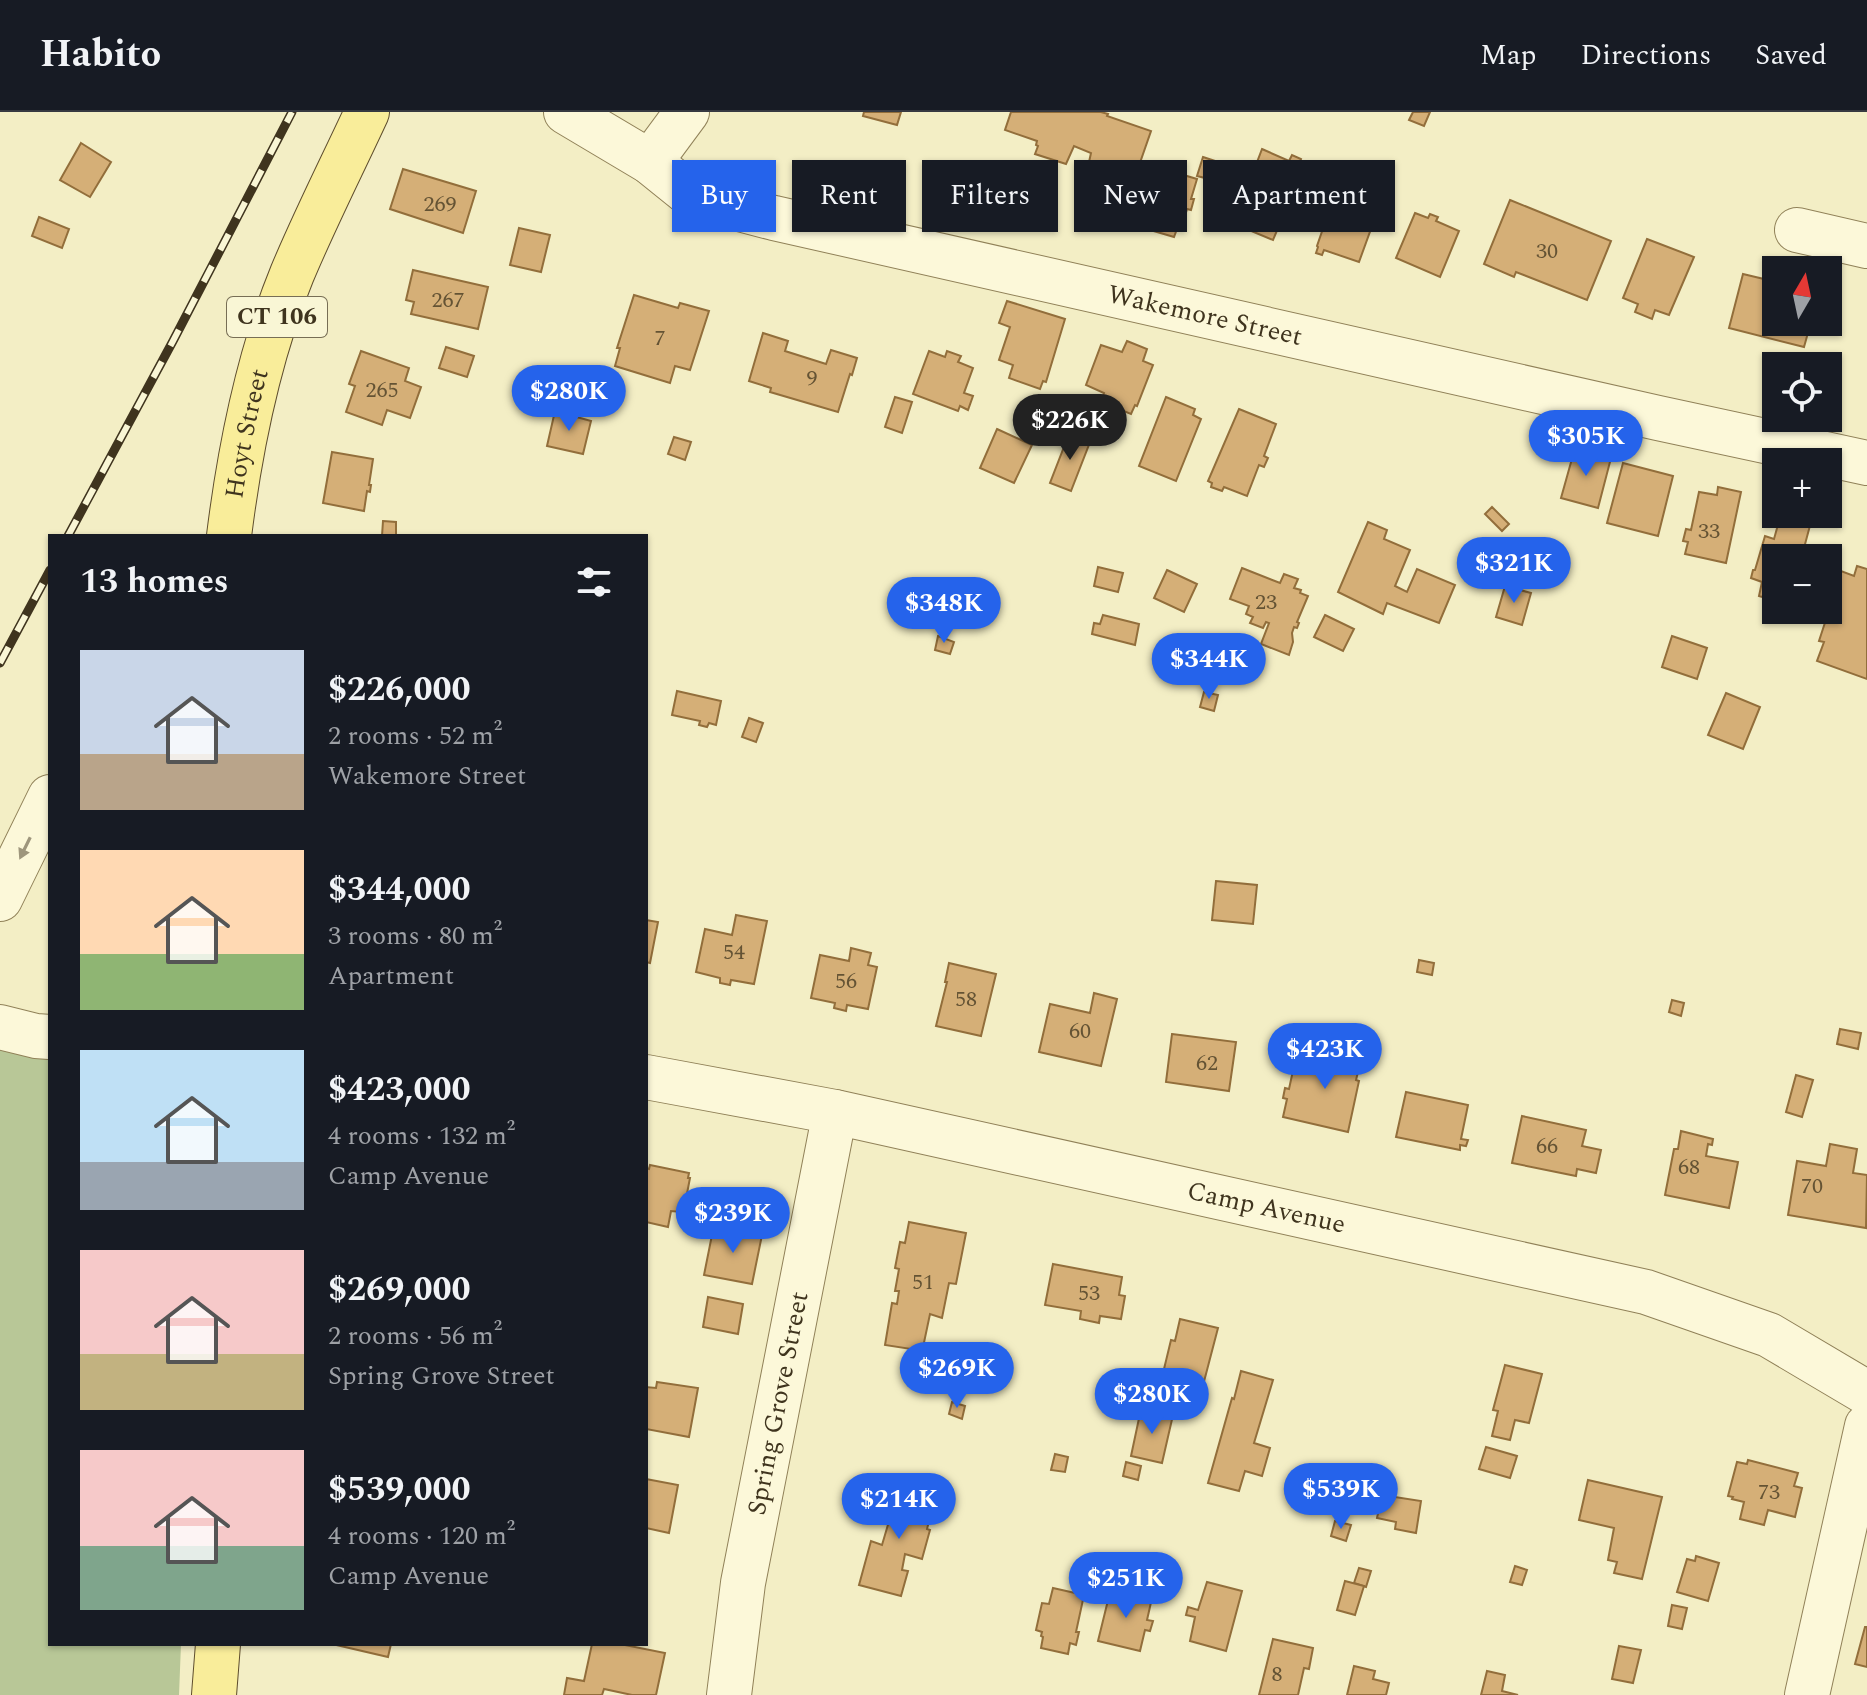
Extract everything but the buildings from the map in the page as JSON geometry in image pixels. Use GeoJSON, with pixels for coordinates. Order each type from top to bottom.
{"type":"FeatureCollection","features":[{"type":"Feature","properties":{"kind":"main road","name":"Hoyt Street"},"geometry":{"type":"LineString","coordinates":[[229,534],[249,413],[278,314],[292,275],[367,112]]}},
{"type":"Feature","properties":{"kind":"main road"},"geometry":{"type":"LineString","coordinates":[[214,1695],[218,1646]]}},
{"type":"Feature","properties":{"kind":"street","name":"Wakemore Street"},"geometry":{"type":"LineString","coordinates":[[566,112],[650,162],[686,191],[728,206],[1867,463]]}},
{"type":"Feature","properties":{"kind":"street"},"geometry":{"type":"LineString","coordinates":[[650,162],[687,112]]}},
{"type":"Feature","properties":{"kind":"street"},"geometry":{"type":"LineString","coordinates":[[1797,230],[1867,246]]}},
{"type":"Feature","properties":{"kind":"street"},"geometry":{"type":"LineString","coordinates":[[0,899],[48,801]]}},
{"type":"Feature","properties":{"kind":"street"},"geometry":{"type":"LineString","coordinates":[[0,1027],[48,1037]]}},
{"type":"Feature","properties":{"kind":"street","name":"Camp Avenue"},"geometry":{"type":"LineString","coordinates":[[648,1077],[835,1112],[1646,1292],[1769,1335],[1867,1393]]}},
{"type":"Feature","properties":{"kind":"street","name":"Spring Grove Street"},"geometry":{"type":"LineString","coordinates":[[729,1695],[743,1583],[835,1112]]}},
{"type":"Feature","properties":{"kind":"street"},"geometry":{"type":"LineString","coordinates":[[1807,1695],[1867,1426]]}},
{"type":"Feature","properties":{"kind":"green space"},"geometry":{"type":"Polygon","coordinates":[[[0,1042],[48,1055],[48,1646],[181,1646],[179,1695],[0,1695],[0,1042]]]}},
{"type":"Feature","properties":{"kind":"railway"},"geometry":{"type":"LineString","coordinates":[[69,534],[292,112]]}},
{"type":"Feature","properties":{"kind":"railway"},"geometry":{"type":"LineString","coordinates":[[0,663],[48,574]]}}]}
